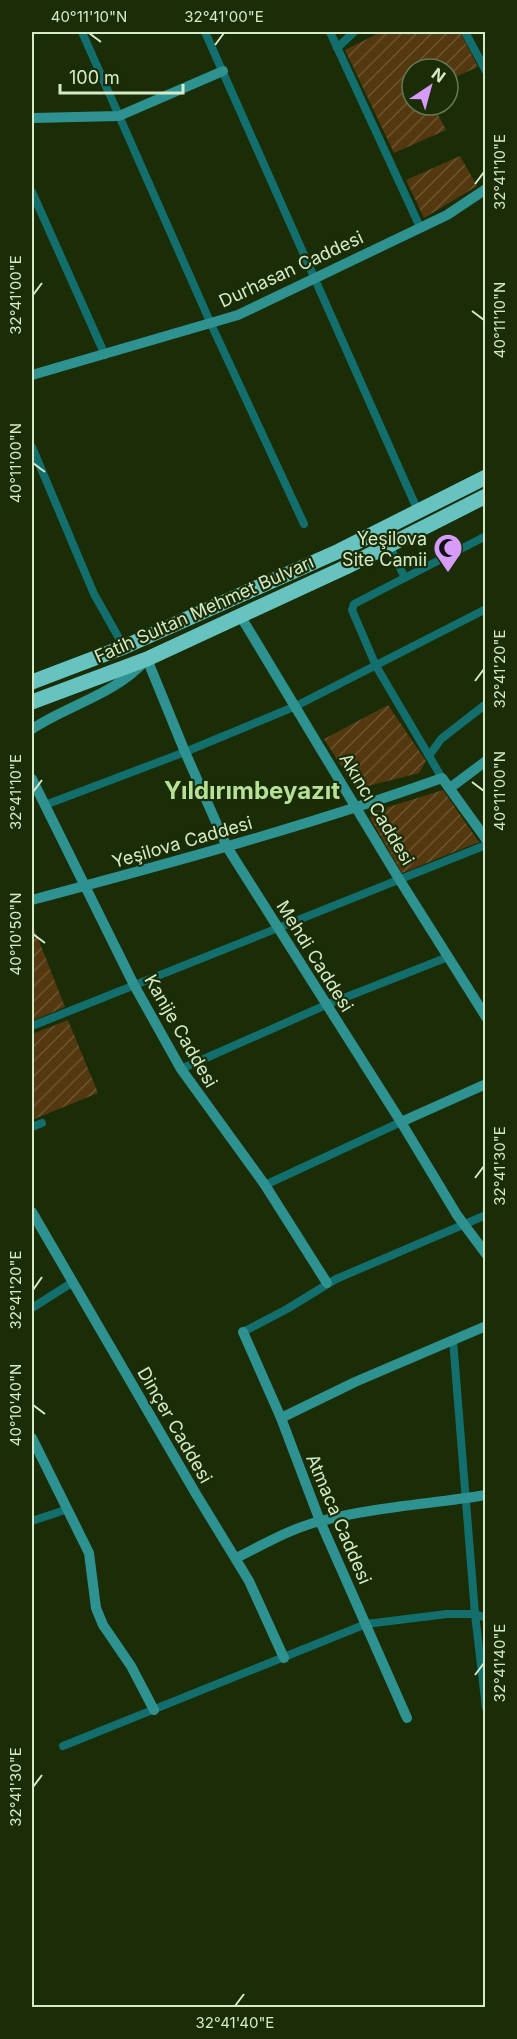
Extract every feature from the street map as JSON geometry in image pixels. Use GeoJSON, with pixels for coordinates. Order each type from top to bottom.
{"type":"FeatureCollection","features":[{"type":"Feature","properties":{"kind":"highway","name":"Fatih Sultan Mehmet Bulvarı"},"geometry":{"type":"LineString","coordinates":[[32,682],[124,647],[339,551],[486,477]]}},
{"type":"Feature","properties":{"kind":"highway","name":"Fatih Sultan Mehmet Bulvarı"},"geometry":{"type":"LineString","coordinates":[[32,702],[147,659],[241,617],[486,496]]}},
{"type":"Feature","properties":{"kind":"street"},"geometry":{"type":"LineString","coordinates":[[82,32],[211,324],[304,524]]}},
{"type":"Feature","properties":{"kind":"street"},"geometry":{"type":"LineString","coordinates":[[205,32],[418,511]]}},
{"type":"Feature","properties":{"kind":"street"},"geometry":{"type":"LineString","coordinates":[[330,32],[420,227]]}},
{"type":"Feature","properties":{"kind":"street"},"geometry":{"type":"LineString","coordinates":[[337,48],[354,32]]}},
{"type":"Feature","properties":{"kind":"street"},"geometry":{"type":"LineString","coordinates":[[465,32],[486,71]]}},
{"type":"Feature","properties":{"kind":"street"},"geometry":{"type":"LineString","coordinates":[[32,118],[119,116],[223,71]]}},
{"type":"Feature","properties":{"kind":"street","name":"Durhasan Caddesi"},"geometry":{"type":"LineString","coordinates":[[32,375],[211,324],[255,308],[314,277],[447,214],[486,189]]}},
{"type":"Feature","properties":{"kind":"street"},"geometry":{"type":"LineString","coordinates":[[32,192],[105,355]]}},
{"type":"Feature","properties":{"kind":"street"},"geometry":{"type":"LineString","coordinates":[[32,447],[94,594],[124,647]]}},
{"type":"Feature","properties":{"kind":"street"},"geometry":{"type":"LineString","coordinates":[[486,536],[354,604],[352,610],[353,617],[376,666],[442,778],[486,838]]}},
{"type":"Feature","properties":{"kind":"street"},"geometry":{"type":"LineString","coordinates":[[389,545],[405,578]]}},
{"type":"Feature","properties":{"kind":"street"},"geometry":{"type":"LineString","coordinates":[[45,805],[185,752],[296,706],[486,609]]}},
{"type":"Feature","properties":{"kind":"street","name":"Akıncı Caddesi"},"geometry":{"type":"LineString","coordinates":[[241,617],[399,879],[486,1017]]}},
{"type":"Feature","properties":{"kind":"street"},"geometry":{"type":"LineString","coordinates":[[32,729],[114,687],[133,675],[147,659]]}},
{"type":"Feature","properties":{"kind":"street","name":"Mehdi Caddesi"},"geometry":{"type":"LineString","coordinates":[[147,659],[227,847],[464,1225],[486,1254]]}},
{"type":"Feature","properties":{"kind":"street"},"geometry":{"type":"LineString","coordinates":[[429,756],[435,744],[486,704]]}},
{"type":"Feature","properties":{"kind":"street"},"geometry":{"type":"LineString","coordinates":[[450,788],[486,761]]}},
{"type":"Feature","properties":{"kind":"street","name":"Yeşilova Caddesi"},"geometry":{"type":"LineString","coordinates":[[32,900],[227,847],[358,808],[442,778]]}},
{"type":"Feature","properties":{"kind":"street","name":"Kanije Caddesi"},"geometry":{"type":"LineString","coordinates":[[32,779],[134,985],[181,1069],[265,1185],[327,1283]]}},
{"type":"Feature","properties":{"kind":"street"},"geometry":{"type":"LineString","coordinates":[[32,1026],[486,845]]}},
{"type":"Feature","properties":{"kind":"street"},"geometry":{"type":"LineString","coordinates":[[181,1069],[326,1005],[448,957]]}},
{"type":"Feature","properties":{"kind":"street"},"geometry":{"type":"LineString","coordinates":[[265,1185],[486,1084]]}},
{"type":"Feature","properties":{"kind":"street"},"geometry":{"type":"LineString","coordinates":[[32,1126],[42,1123]]}},
{"type":"Feature","properties":{"kind":"street","name":"Dinçer Caddesi"},"geometry":{"type":"LineString","coordinates":[[32,1212],[256,1593],[284,1658]]}},
{"type":"Feature","properties":{"kind":"street"},"geometry":{"type":"LineString","coordinates":[[243,1332],[287,1310],[327,1283],[486,1215]]}},
{"type":"Feature","properties":{"kind":"street"},"geometry":{"type":"LineString","coordinates":[[32,1308],[73,1282]]}},
{"type":"Feature","properties":{"kind":"street"},"geometry":{"type":"LineString","coordinates":[[280,1418],[355,1382],[486,1326]]}},
{"type":"Feature","properties":{"kind":"street","name":"Atmaca Caddesi"},"geometry":{"type":"LineString","coordinates":[[243,1332],[280,1418],[320,1521],[407,1718]]}},
{"type":"Feature","properties":{"kind":"street"},"geometry":{"type":"LineString","coordinates":[[453,1340],[475,1614],[486,1708]]}},
{"type":"Feature","properties":{"kind":"street"},"geometry":{"type":"LineString","coordinates":[[32,1438],[89,1553],[96,1608],[103,1625],[130,1666],[154,1710]]}},
{"type":"Feature","properties":{"kind":"street"},"geometry":{"type":"LineString","coordinates":[[236,1558],[287,1533],[320,1521],[350,1514],[486,1495]]}},
{"type":"Feature","properties":{"kind":"street"},"geometry":{"type":"LineString","coordinates":[[32,1521],[68,1509]]}},
{"type":"Feature","properties":{"kind":"street"},"geometry":{"type":"LineString","coordinates":[[63,1746],[366,1624],[447,1614],[475,1614],[486,1618]]}},
{"type":"Feature","properties":{"kind":"shaded area"},"geometry":{"type":"Polygon","coordinates":[[[381,32],[460,32],[478,67],[460,75],[460,57],[400,57],[400,117],[439,117],[446,130],[394,153],[345,50],[381,32]]]}},
{"type":"Feature","properties":{"kind":"shaded area"},"geometry":{"type":"Polygon","coordinates":[[[460,156],[477,186],[424,218],[406,180],[460,156]]]}},
{"type":"Feature","properties":{"kind":"shaded area"},"geometry":{"type":"Polygon","coordinates":[[[388,705],[426,761],[419,773],[356,789],[324,739],[388,705]]]}},
{"type":"Feature","properties":{"kind":"shaded area"},"geometry":{"type":"Polygon","coordinates":[[[443,790],[479,842],[402,873],[370,818],[372,812],[443,790]]]}},
{"type":"Feature","properties":{"kind":"shaded area"},"geometry":{"type":"Polygon","coordinates":[[[32,923],[65,1007],[32,1021],[32,923]]]}},
{"type":"Feature","properties":{"kind":"shaded area"},"geometry":{"type":"Polygon","coordinates":[[[68,1020],[98,1093],[32,1120],[32,1034],[68,1020]]]}},
{"type":"Feature","properties":{"kind":"place","name":"Yeşilova Site Camii"},"geometry":{"type":"Point","coordinates":[448,574]}},
{"type":"Feature","properties":{"kind":"district","name":"Yıldırımbeyazıt"},"geometry":{"type":"Point","coordinates":[252,790]}}]}
